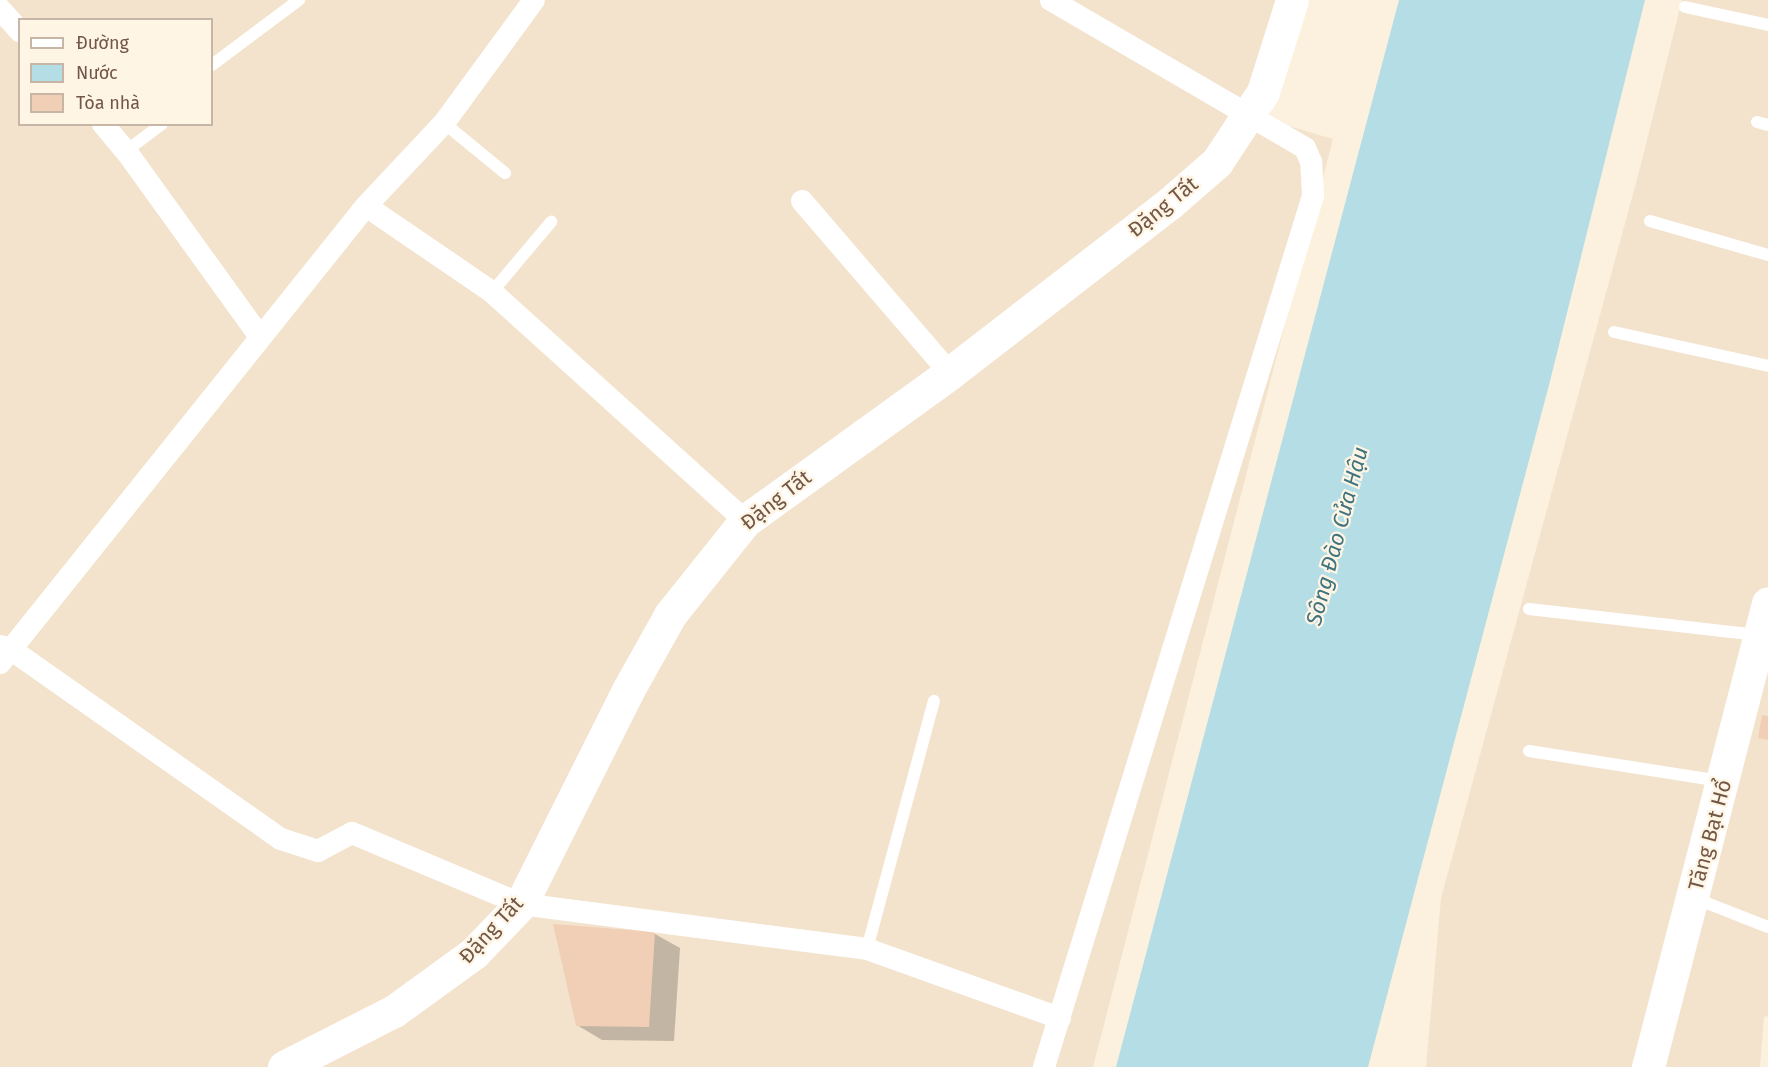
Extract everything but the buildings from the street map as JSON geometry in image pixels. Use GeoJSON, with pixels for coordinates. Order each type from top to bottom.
{"type":"FeatureCollection","features":[{"type":"Feature","properties":{"kind":"street"},"geometry":{"type":"LineString","coordinates":[[534,0],[444,123],[366,206],[3,652],[281,839],[318,851],[352,834],[521,903],[867,949],[1060,1018]]}},
{"type":"Feature","properties":{"kind":"street"},"geometry":{"type":"LineString","coordinates":[[1044,1067],[1313,196],[1311,162],[1305,148],[1051,0]]}},
{"type":"Feature","properties":{"kind":"street","name":"Đặng Tất"},"geometry":{"type":"LineString","coordinates":[[284,1067],[394,1011],[435,984],[474,953],[521,903],[627,692],[670,615],[745,521],[950,373],[1170,203],[1217,162],[1250,118],[1263,92],[1292,0]]}},
{"type":"Feature","properties":{"kind":"street"},"geometry":{"type":"LineString","coordinates":[[0,9],[18,29]]}},
{"type":"Feature","properties":{"kind":"street"},"geometry":{"type":"LineString","coordinates":[[105,126],[126,151],[260,337]]}},
{"type":"Feature","properties":{"kind":"street"},"geometry":{"type":"LineString","coordinates":[[802,201],[950,373]]}},
{"type":"Feature","properties":{"kind":"street"},"geometry":{"type":"LineString","coordinates":[[366,206],[492,292],[745,521]]}},
{"type":"Feature","properties":{"kind":"street","name":"Tăng Bạt Hổ"},"geometry":{"type":"LineString","coordinates":[[1648,1067],[1724,782],[1768,603]]}},
{"type":"Feature","properties":{"kind":"lane"},"geometry":{"type":"LineString","coordinates":[[213,64],[299,0]]}},
{"type":"Feature","properties":{"kind":"lane"},"geometry":{"type":"LineString","coordinates":[[1685,7],[1768,25]]}},
{"type":"Feature","properties":{"kind":"lane"},"geometry":{"type":"LineString","coordinates":[[444,123],[505,173]]}},
{"type":"Feature","properties":{"kind":"lane"},"geometry":{"type":"LineString","coordinates":[[126,151],[159,126]]}},
{"type":"Feature","properties":{"kind":"lane"},"geometry":{"type":"LineString","coordinates":[[492,292],[551,222]]}},
{"type":"Feature","properties":{"kind":"lane"},"geometry":{"type":"LineString","coordinates":[[1650,222],[1768,255]]}},
{"type":"Feature","properties":{"kind":"lane"},"geometry":{"type":"LineString","coordinates":[[1614,332],[1768,366]]}},
{"type":"Feature","properties":{"kind":"lane"},"geometry":{"type":"LineString","coordinates":[[1529,609],[1759,636]]}},
{"type":"Feature","properties":{"kind":"lane"},"geometry":{"type":"LineString","coordinates":[[867,949],[934,701]]}},
{"type":"Feature","properties":{"kind":"lane"},"geometry":{"type":"LineString","coordinates":[[1529,751],[1724,782]]}},
{"type":"Feature","properties":{"kind":"lane"},"geometry":{"type":"LineString","coordinates":[[1693,897],[1768,927]]}},
{"type":"Feature","properties":{"kind":"shaded area"},"geometry":{"type":"Polygon","coordinates":[[[0,0],[1303,0],[1268,120],[1333,139],[1093,1067],[0,1067],[0,0]]]}},
{"type":"Feature","properties":{"kind":"shaded area"},"geometry":{"type":"Polygon","coordinates":[[[1682,0],[1768,0],[1768,1016],[1764,1017],[1760,1067],[1426,1067],[1441,898],[1639,172],[1682,0]]]}},
{"type":"Feature","properties":{"kind":"water","name":"Sông Đào Cửa Hậu"},"geometry":{"type":"Polygon","coordinates":[[[1399,0],[1645,0],[1549,385],[1368,1067],[1116,1067],[1399,0]]]}}]}
